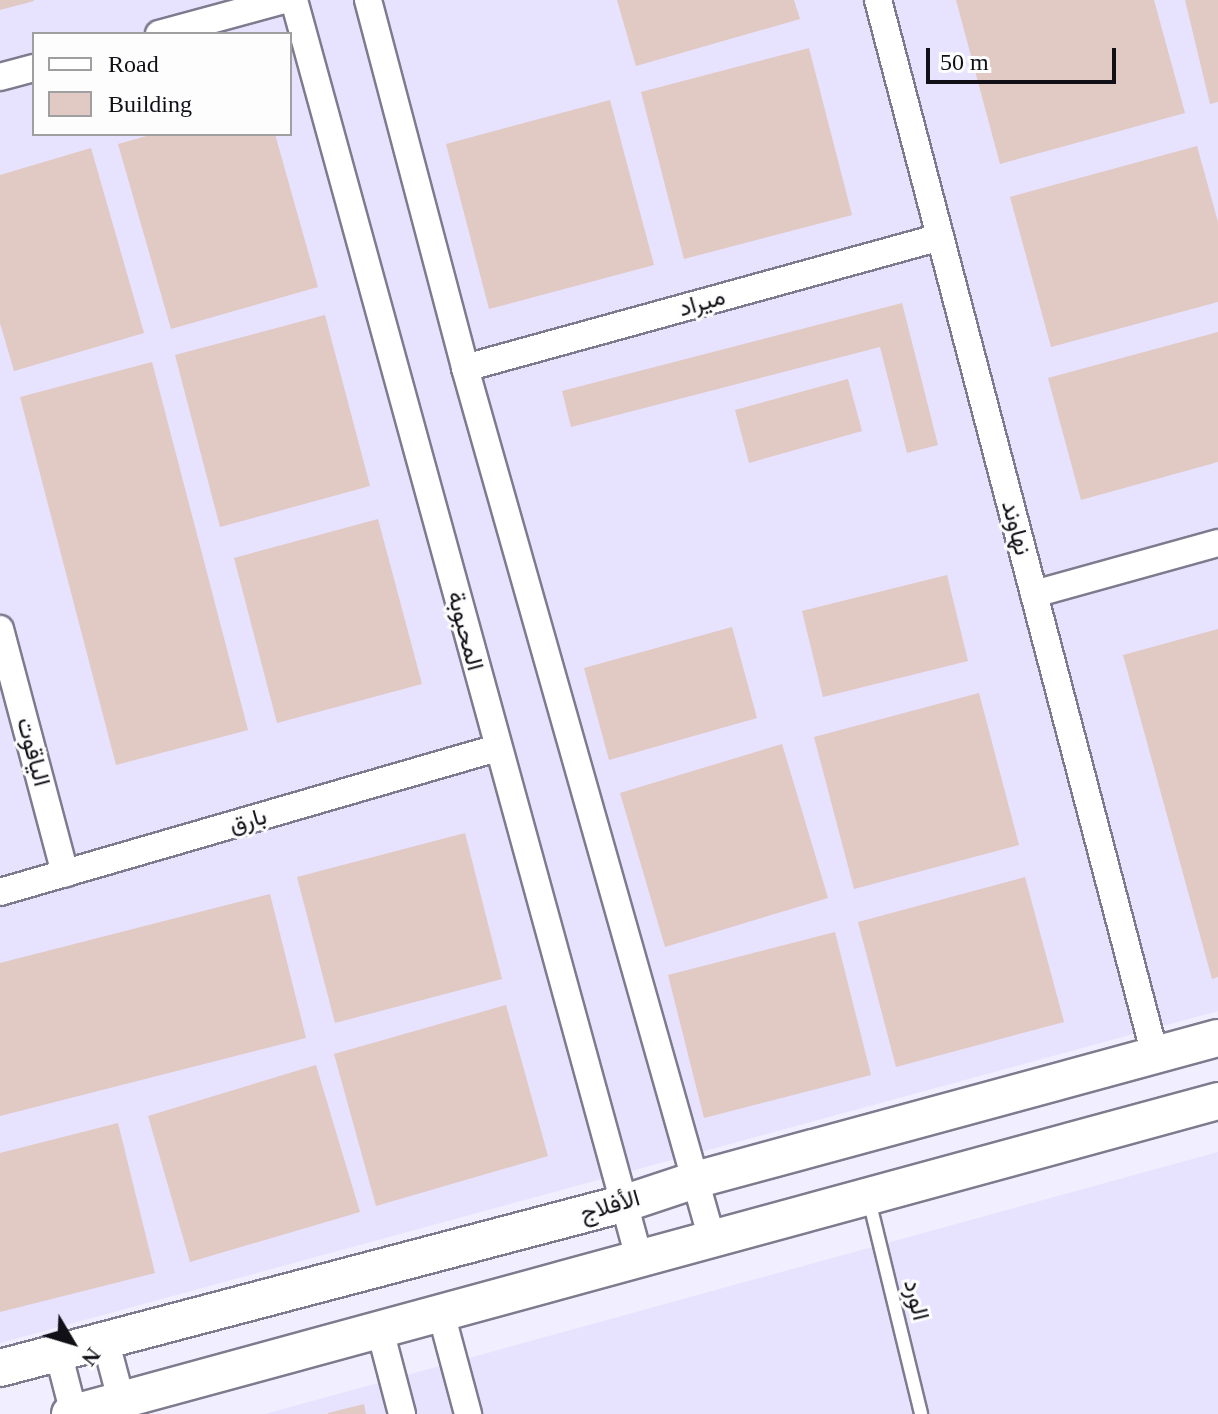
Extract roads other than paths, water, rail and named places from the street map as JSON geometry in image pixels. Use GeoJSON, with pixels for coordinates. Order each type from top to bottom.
{"type":"FeatureCollection","features":[{"type":"Feature","properties":{"kind":"street"},"geometry":{"type":"LineString","coordinates":[[166,32],[284,0]]}},
{"type":"Feature","properties":{"kind":"street","name":"المحبوبة"},"geometry":{"type":"LineString","coordinates":[[294,0],[640,1261]]}},
{"type":"Feature","properties":{"kind":"street"},"geometry":{"type":"LineString","coordinates":[[368,0],[465,368],[712,1239]]}},
{"type":"Feature","properties":{"kind":"street","name":"نهاوند"},"geometry":{"type":"LineString","coordinates":[[878,0],[1155,1055]]}},
{"type":"Feature","properties":{"kind":"street"},"geometry":{"type":"LineString","coordinates":[[0,77],[32,69]]}},
{"type":"Feature","properties":{"kind":"street","name":"ميراد"},"geometry":{"type":"LineString","coordinates":[[465,368],[940,237]]}},
{"type":"Feature","properties":{"kind":"street"},"geometry":{"type":"LineString","coordinates":[[1034,594],[1218,543]]}},
{"type":"Feature","properties":{"kind":"street","name":"الياقوت"},"geometry":{"type":"LineString","coordinates":[[0,629],[65,874]]}},
{"type":"Feature","properties":{"kind":"street","name":"بارق"},"geometry":{"type":"LineString","coordinates":[[0,892],[497,748]]}},
{"type":"Feature","properties":{"kind":"street","name":"الأفلاج"},"geometry":{"type":"LineString","coordinates":[[0,1368],[626,1203],[695,1180],[1218,1038]]}},
{"type":"Feature","properties":{"kind":"street"},"geometry":{"type":"LineString","coordinates":[[58,1352],[72,1414],[124,1407],[380,1330],[1218,1101]]}},
{"type":"Feature","properties":{"kind":"street"},"geometry":{"type":"LineString","coordinates":[[441,1313],[468,1414]]}},
{"type":"Feature","properties":{"kind":"street"},"geometry":{"type":"LineString","coordinates":[[380,1330],[402,1414]]}},
{"type":"Feature","properties":{"kind":"street"},"geometry":{"type":"LineString","coordinates":[[105,1339],[124,1407]]}},
{"type":"Feature","properties":{"kind":"lane","name":"الورد"},"geometry":{"type":"LineString","coordinates":[[868,1197],[921,1414]]}}]}
